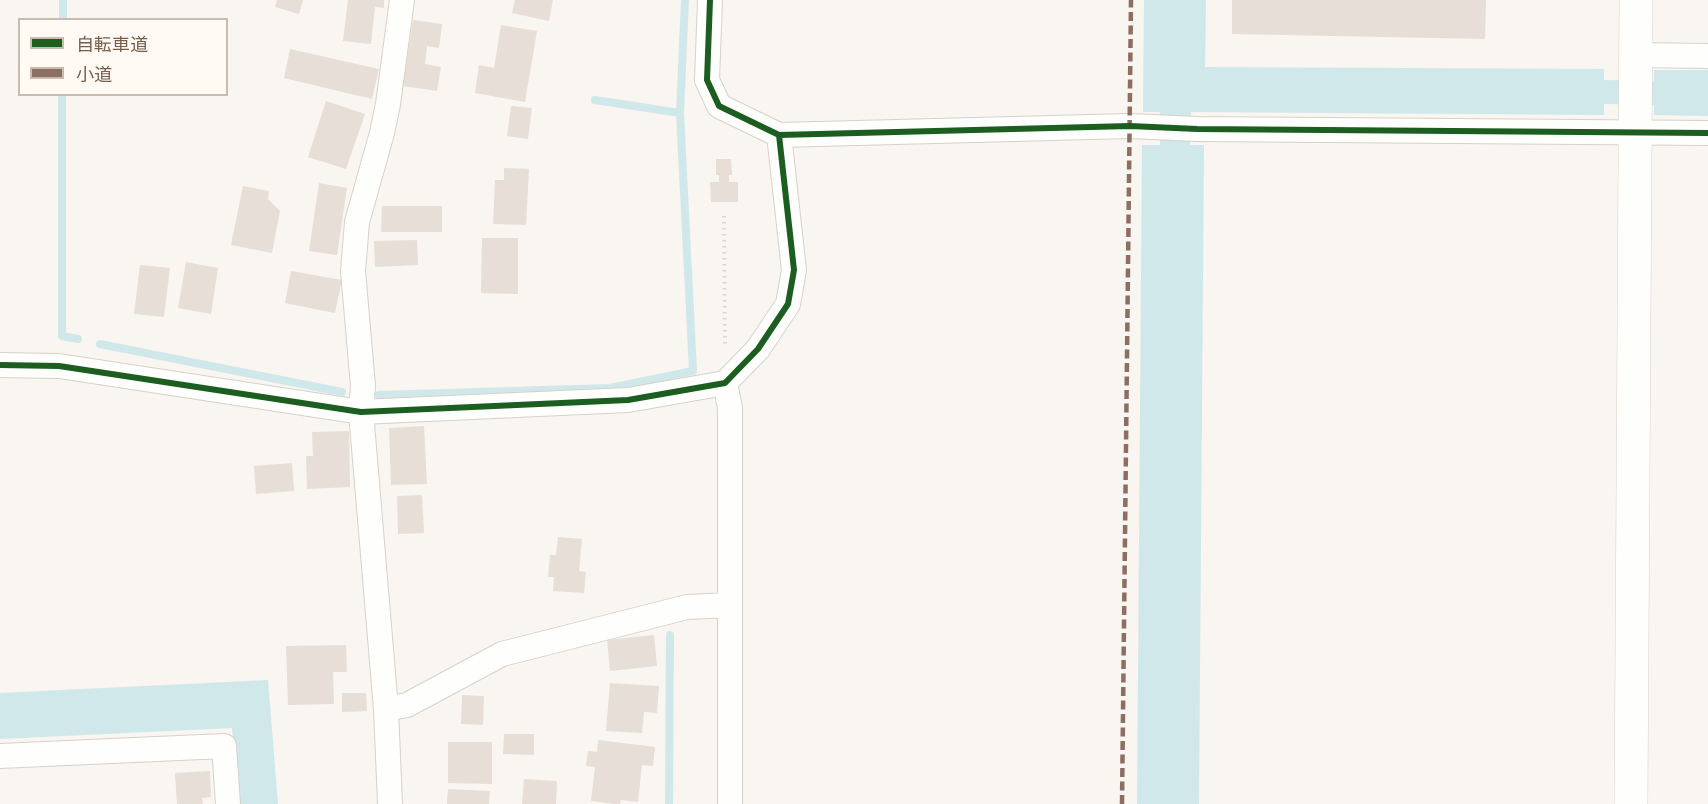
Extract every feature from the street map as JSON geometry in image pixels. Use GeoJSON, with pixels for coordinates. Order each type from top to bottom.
{"type":"FeatureCollection","features":[{"type":"Feature","properties":{"kind":"street"},"geometry":{"type":"LineString","coordinates":[[390,804],[386,709],[361,412],[363,386],[353,271],[357,222],[382,134],[402,0]]}},
{"type":"Feature","properties":{"kind":"street"},"geometry":{"type":"LineString","coordinates":[[710,0],[707,80],[719,106],[779,135],[1130,126],[1197,129],[1635,127],[1708,133]]}},
{"type":"Feature","properties":{"kind":"street"},"geometry":{"type":"LineString","coordinates":[[1631,804],[1636,0]]}},
{"type":"Feature","properties":{"kind":"street"},"geometry":{"type":"LineString","coordinates":[[1635,59],[1708,56]]}},
{"type":"Feature","properties":{"kind":"street"},"geometry":{"type":"LineString","coordinates":[[0,365],[59,366],[361,412],[628,400],[725,383],[758,349],[788,304],[794,270],[779,135]]}},
{"type":"Feature","properties":{"kind":"street"},"geometry":{"type":"LineString","coordinates":[[725,383],[730,408],[730,804]]}},
{"type":"Feature","properties":{"kind":"street"},"geometry":{"type":"LineString","coordinates":[[386,709],[407,705],[502,654],[687,607],[729,605]]}},
{"type":"Feature","properties":{"kind":"street"},"geometry":{"type":"LineString","coordinates":[[0,756],[224,746],[228,804]]}},
{"type":"Feature","properties":{"kind":"path"},"geometry":{"type":"LineString","coordinates":[[724,216],[725,383]]}},
{"type":"Feature","properties":{"kind":"water"},"geometry":{"type":"Polygon","coordinates":[[[1144,0],[1206,0],[1205,67],[1604,69],[1604,80],[1654,81],[1654,70],[1708,70],[1708,116],[1654,115],[1654,105],[1604,104],[1604,115],[1191,112],[1190,145],[1204,145],[1199,804],[1137,804],[1142,145],[1160,145],[1160,112],[1143,112],[1144,0]]]}},
{"type":"Feature","properties":{"kind":"water"},"geometry":{"type":"Polygon","coordinates":[[[268,680],[278,804],[239,804],[232,728],[0,739],[0,693],[268,680]]]}},
{"type":"Feature","properties":{"kind":"building"},"geometry":{"type":"Polygon","coordinates":[[[277,0],[303,0],[299,14],[275,7],[277,0]]]}},
{"type":"Feature","properties":{"kind":"building"},"geometry":{"type":"Polygon","coordinates":[[[348,0],[384,0],[384,8],[375,7],[371,44],[343,41],[348,0]]]}},
{"type":"Feature","properties":{"kind":"building"},"geometry":{"type":"Polygon","coordinates":[[[515,0],[553,0],[549,21],[512,13],[515,0]]]}},
{"type":"Feature","properties":{"kind":"building"},"geometry":{"type":"Polygon","coordinates":[[[1232,0],[1486,0],[1485,39],[1232,34],[1232,0]]]}},
{"type":"Feature","properties":{"kind":"building"},"geometry":{"type":"Polygon","coordinates":[[[413,20],[442,24],[439,48],[427,46],[425,64],[441,67],[437,91],[403,86],[413,20]]]}},
{"type":"Feature","properties":{"kind":"building"},"geometry":{"type":"Polygon","coordinates":[[[501,25],[537,31],[525,102],[475,93],[479,65],[494,68],[501,25]]]}},
{"type":"Feature","properties":{"kind":"building"},"geometry":{"type":"Polygon","coordinates":[[[290,49],[379,69],[372,99],[284,78],[290,49]]]}},
{"type":"Feature","properties":{"kind":"building"},"geometry":{"type":"Polygon","coordinates":[[[326,101],[365,114],[346,169],[308,157],[326,101]]]}},
{"type":"Feature","properties":{"kind":"building"},"geometry":{"type":"Polygon","coordinates":[[[511,106],[532,108],[528,139],[507,136],[511,106]]]}},
{"type":"Feature","properties":{"kind":"building"},"geometry":{"type":"Polygon","coordinates":[[[716,159],[731,159],[732,175],[729,175],[729,182],[738,182],[738,202],[711,202],[710,182],[719,182],[719,175],[716,175],[716,159]]]}},
{"type":"Feature","properties":{"kind":"building"},"geometry":{"type":"Polygon","coordinates":[[[504,168],[529,169],[526,225],[493,224],[495,180],[504,180],[504,168]]]}},
{"type":"Feature","properties":{"kind":"building"},"geometry":{"type":"Polygon","coordinates":[[[319,183],[347,188],[337,255],[309,251],[319,183]]]}},
{"type":"Feature","properties":{"kind":"building"},"geometry":{"type":"Polygon","coordinates":[[[243,186],[269,191],[268,199],[280,211],[272,253],[231,245],[243,186]]]}},
{"type":"Feature","properties":{"kind":"building"},"geometry":{"type":"Polygon","coordinates":[[[382,206],[442,206],[442,232],[381,232],[382,206]]]}},
{"type":"Feature","properties":{"kind":"building"},"geometry":{"type":"Polygon","coordinates":[[[482,238],[518,238],[518,294],[481,293],[482,238]]]}},
{"type":"Feature","properties":{"kind":"building"},"geometry":{"type":"Polygon","coordinates":[[[417,240],[418,265],[375,267],[374,241],[417,240]]]}},
{"type":"Feature","properties":{"kind":"building"},"geometry":{"type":"Polygon","coordinates":[[[186,262],[218,268],[211,314],[178,308],[186,262]]]}},
{"type":"Feature","properties":{"kind":"building"},"geometry":{"type":"Polygon","coordinates":[[[140,265],[170,268],[164,317],[134,314],[140,265]]]}},
{"type":"Feature","properties":{"kind":"building"},"geometry":{"type":"Polygon","coordinates":[[[291,271],[342,280],[335,313],[285,303],[291,271]]]}},
{"type":"Feature","properties":{"kind":"building"},"geometry":{"type":"Polygon","coordinates":[[[424,426],[427,484],[391,485],[389,428],[424,426]]]}},
{"type":"Feature","properties":{"kind":"building"},"geometry":{"type":"Polygon","coordinates":[[[349,431],[350,487],[307,489],[306,456],[313,456],[312,432],[349,431]]]}},
{"type":"Feature","properties":{"kind":"building"},"geometry":{"type":"Polygon","coordinates":[[[292,463],[294,491],[256,494],[254,466],[292,463]]]}},
{"type":"Feature","properties":{"kind":"building"},"geometry":{"type":"Polygon","coordinates":[[[422,495],[424,533],[398,534],[397,496],[422,495]]]}},
{"type":"Feature","properties":{"kind":"building"},"geometry":{"type":"Polygon","coordinates":[[[558,537],[582,539],[579,571],[586,572],[584,593],[553,591],[554,577],[548,577],[550,555],[556,555],[558,537]]]}},
{"type":"Feature","properties":{"kind":"building"},"geometry":{"type":"Polygon","coordinates":[[[654,635],[657,666],[610,671],[607,640],[654,635]]]}},
{"type":"Feature","properties":{"kind":"building"},"geometry":{"type":"Polygon","coordinates":[[[346,645],[347,672],[333,672],[334,704],[288,705],[286,646],[346,645]]]}},
{"type":"Feature","properties":{"kind":"building"},"geometry":{"type":"Polygon","coordinates":[[[610,683],[659,686],[657,713],[644,712],[642,733],[606,731],[610,683]]]}},
{"type":"Feature","properties":{"kind":"building"},"geometry":{"type":"Polygon","coordinates":[[[342,693],[366,693],[367,711],[342,712],[342,693]]]}},
{"type":"Feature","properties":{"kind":"building"},"geometry":{"type":"Polygon","coordinates":[[[462,695],[484,696],[483,725],[461,724],[462,695]]]}},
{"type":"Feature","properties":{"kind":"building"},"geometry":{"type":"Polygon","coordinates":[[[504,734],[534,734],[534,755],[503,754],[504,734]]]}},
{"type":"Feature","properties":{"kind":"building"},"geometry":{"type":"Polygon","coordinates":[[[598,740],[655,747],[653,766],[642,765],[638,802],[621,800],[620,804],[615,804],[591,801],[595,767],[586,766],[588,751],[597,752],[598,740]]]}},
{"type":"Feature","properties":{"kind":"building"},"geometry":{"type":"Polygon","coordinates":[[[448,742],[492,742],[492,784],[448,783],[448,742]]]}},
{"type":"Feature","properties":{"kind":"building"},"geometry":{"type":"Polygon","coordinates":[[[210,771],[211,797],[202,798],[203,804],[177,804],[175,773],[210,771]]]}},
{"type":"Feature","properties":{"kind":"building"},"geometry":{"type":"Polygon","coordinates":[[[524,779],[557,781],[556,804],[522,804],[524,779]]]}},
{"type":"Feature","properties":{"kind":"building"},"geometry":{"type":"Polygon","coordinates":[[[448,789],[490,791],[489,804],[447,804],[448,789]]]}},
{"type":"Feature","properties":{"kind":"waterway"},"geometry":{"type":"LineString","coordinates":[[63,0],[63,18]]}},
{"type":"Feature","properties":{"kind":"waterway"},"geometry":{"type":"LineString","coordinates":[[379,395],[610,388],[693,371],[680,113],[685,0]]}},
{"type":"Feature","properties":{"kind":"waterway"},"geometry":{"type":"LineString","coordinates":[[62,96],[62,336],[78,339]]}},
{"type":"Feature","properties":{"kind":"waterway"},"geometry":{"type":"LineString","coordinates":[[595,100],[680,113]]}},
{"type":"Feature","properties":{"kind":"waterway"},"geometry":{"type":"LineString","coordinates":[[100,344],[342,392]]}},
{"type":"Feature","properties":{"kind":"waterway"},"geometry":{"type":"LineString","coordinates":[[669,804],[670,635]]}},
{"type":"Feature","properties":{"kind":"marked path"},"geometry":{"type":"LineString","coordinates":[[1122,804],[1131,0]]}},
{"type":"Feature","properties":{"kind":"cycle path"},"geometry":{"type":"LineString","coordinates":[[710,0],[707,80],[719,106],[779,135],[1130,126],[1197,129],[1708,133]]}},
{"type":"Feature","properties":{"kind":"cycle path"},"geometry":{"type":"LineString","coordinates":[[0,365],[59,366],[361,412],[628,400],[725,383],[758,349],[788,304],[794,270],[779,135]]}}]}
